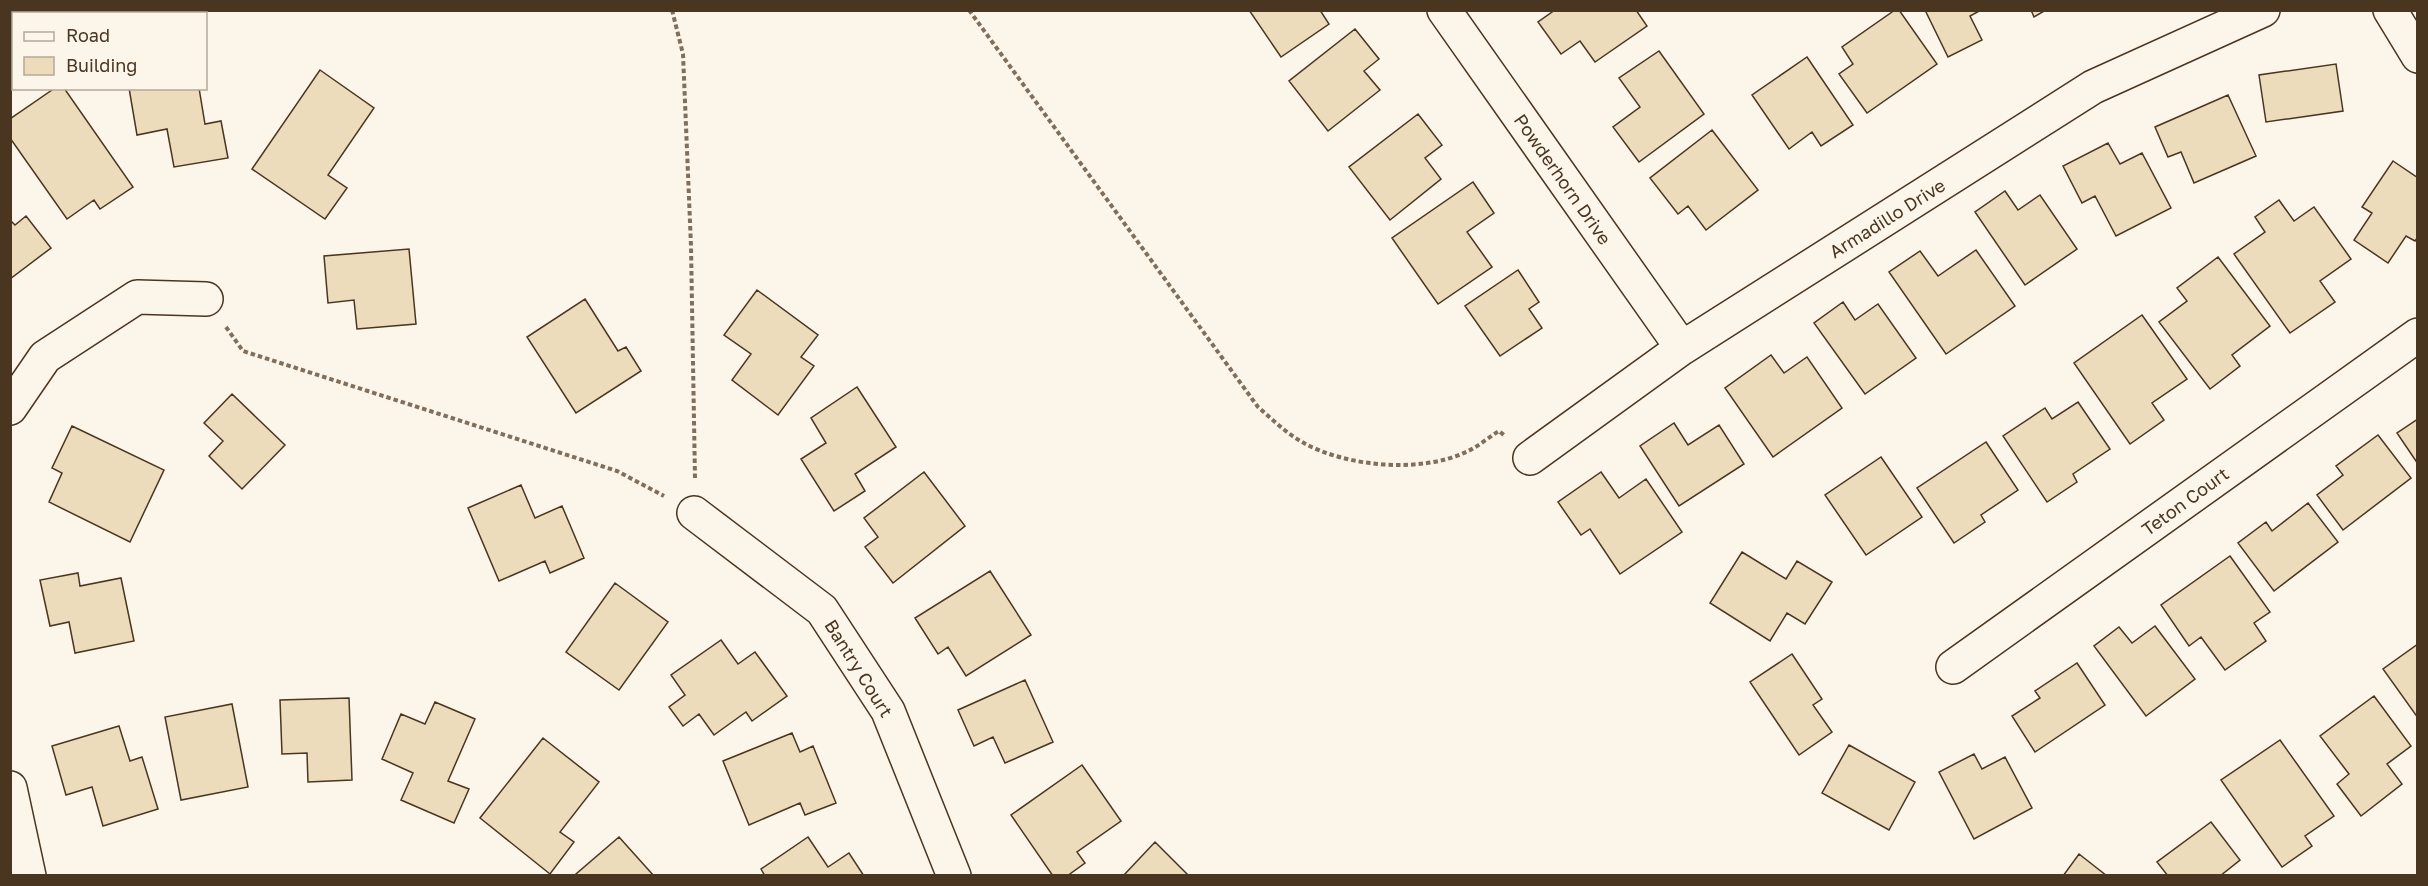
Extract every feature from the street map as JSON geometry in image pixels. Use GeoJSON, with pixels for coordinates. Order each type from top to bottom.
{"type":"FeatureCollection","features":[{"type":"Feature","properties":{"kind":"street","name":"Powderhorn Drive"},"geometry":{"type":"LineString","coordinates":[[1444,10],[1682,348]]}},
{"type":"Feature","properties":{"kind":"street","name":"Armadillo Drive"},"geometry":{"type":"LineString","coordinates":[[1530,458],[1682,348],[2093,87],[2263,10]]}},
{"type":"Feature","properties":{"kind":"street"},"geometry":{"type":"LineString","coordinates":[[2390,10],[2418,56]]}},
{"type":"Feature","properties":{"kind":"street"},"geometry":{"type":"LineString","coordinates":[[10,408],[45,357],[137,297],[206,299]]}},
{"type":"Feature","properties":{"kind":"street","name":"Teton Court"},"geometry":{"type":"LineString","coordinates":[[1953,667],[2418,335]]}},
{"type":"Feature","properties":{"kind":"street","name":"Bantry Court"},"geometry":{"type":"LineString","coordinates":[[694,513],[822,610],[888,711],[954,876]]}},
{"type":"Feature","properties":{"kind":"street"},"geometry":{"type":"LineString","coordinates":[[10,788],[29,876]]}},
{"type":"Feature","properties":{"kind":"path"},"geometry":{"type":"LineString","coordinates":[[206,299],[243,351],[617,471],[694,513],[695,423],[683,54],[672,10]]}},
{"type":"Feature","properties":{"kind":"path"},"geometry":{"type":"LineString","coordinates":[[969,10],[1258,408],[1280,426],[1309,445],[1349,459],[1414,466],[1440,462],[1469,451],[1499,431],[1530,458]]}},
{"type":"Feature","properties":{"kind":"building"},"geometry":{"type":"Polygon","coordinates":[[[1249,10],[1320,10],[1329,24],[1281,57],[1249,10]]]}},
{"type":"Feature","properties":{"kind":"building"},"geometry":{"type":"Polygon","coordinates":[[[1555,10],[1636,10],[1647,26],[1595,62],[1580,41],[1561,54],[1538,22],[1555,10]]]}},
{"type":"Feature","properties":{"kind":"building"},"geometry":{"type":"Polygon","coordinates":[[[1895,10],[1899,10],[1937,64],[1867,113],[1839,74],[1853,64],[1842,47],[1895,10]]]}},
{"type":"Feature","properties":{"kind":"building"},"geometry":{"type":"Polygon","coordinates":[[[1925,10],[1981,10],[1970,16],[1982,40],[1948,57],[1925,10]]]}},
{"type":"Feature","properties":{"kind":"building"},"geometry":{"type":"Polygon","coordinates":[[[2031,10],[2046,10],[2034,17],[2031,10]]]}},
{"type":"Feature","properties":{"kind":"building"},"geometry":{"type":"Polygon","coordinates":[[[1355,29],[1379,59],[1364,71],[1380,90],[1328,131],[1289,81],[1355,29]]]}},
{"type":"Feature","properties":{"kind":"building"},"geometry":{"type":"Polygon","coordinates":[[[1659,51],[1704,114],[1639,162],[1613,127],[1640,107],[1619,78],[1659,51]]]}},
{"type":"Feature","properties":{"kind":"building"},"geometry":{"type":"Polygon","coordinates":[[[1807,57],[1853,125],[1821,146],[1812,132],[1789,149],[1752,95],[1807,57]]]}},
{"type":"Feature","properties":{"kind":"building"},"geometry":{"type":"Polygon","coordinates":[[[2336,64],[2343,111],[2266,122],[2259,75],[2336,64]]]}},
{"type":"Feature","properties":{"kind":"building"},"geometry":{"type":"Polygon","coordinates":[[[320,70],[374,108],[328,175],[347,188],[325,219],[252,169],[320,70]]]}},
{"type":"Feature","properties":{"kind":"building"},"geometry":{"type":"Polygon","coordinates":[[[52,90],[65,90],[133,187],[100,209],[94,200],[67,219],[10,138],[10,119],[52,90]]]}},
{"type":"Feature","properties":{"kind":"building"},"geometry":{"type":"Polygon","coordinates":[[[129,90],[199,90],[205,124],[221,121],[228,158],[174,167],[167,129],[137,135],[129,90]]]}},
{"type":"Feature","properties":{"kind":"building"},"geometry":{"type":"Polygon","coordinates":[[[2228,95],[2256,156],[2194,183],[2181,152],[2168,157],[2155,127],[2228,95]]]}},
{"type":"Feature","properties":{"kind":"building"},"geometry":{"type":"Polygon","coordinates":[[[1418,114],[1442,145],[1425,158],[1441,179],[1390,220],[1349,167],[1418,114]]]}},
{"type":"Feature","properties":{"kind":"building"},"geometry":{"type":"Polygon","coordinates":[[[1712,130],[1758,190],[1706,230],[1688,206],[1678,214],[1650,178],[1712,130]]]}},
{"type":"Feature","properties":{"kind":"building"},"geometry":{"type":"Polygon","coordinates":[[[2108,143],[2120,164],[2142,153],[2171,208],[2116,236],[2095,196],[2082,203],[2063,166],[2108,143]]]}},
{"type":"Feature","properties":{"kind":"building"},"geometry":{"type":"Polygon","coordinates":[[[2393,161],[2418,178],[2418,237],[2415,241],[2406,236],[2388,263],[2354,240],[2372,213],[2362,207],[2393,161]]]}},
{"type":"Feature","properties":{"kind":"building"},"geometry":{"type":"Polygon","coordinates":[[[1473,182],[1494,213],[1467,232],[1492,267],[1438,304],[1392,238],[1473,182]]]}},
{"type":"Feature","properties":{"kind":"building"},"geometry":{"type":"Polygon","coordinates":[[[2005,191],[2018,210],[2040,195],[2077,249],[2025,285],[1975,212],[2005,191]]]}},
{"type":"Feature","properties":{"kind":"building"},"geometry":{"type":"Polygon","coordinates":[[[2279,200],[2294,221],[2314,207],[2351,259],[2320,281],[2335,302],[2290,333],[2234,254],[2265,232],[2255,217],[2279,200]]]}},
{"type":"Feature","properties":{"kind":"building"},"geometry":{"type":"Polygon","coordinates":[[[26,216],[51,248],[10,279],[10,220],[15,225],[26,216]]]}},
{"type":"Feature","properties":{"kind":"building"},"geometry":{"type":"Polygon","coordinates":[[[409,249],[416,324],[357,329],[354,300],[328,303],[324,256],[409,249]]]}},
{"type":"Feature","properties":{"kind":"building"},"geometry":{"type":"Polygon","coordinates":[[[1976,250],[2015,306],[1946,354],[1889,272],[1920,251],[1938,276],[1976,250]]]}},
{"type":"Feature","properties":{"kind":"building"},"geometry":{"type":"Polygon","coordinates":[[[2218,257],[2270,326],[2232,355],[2240,366],[2210,389],[2159,322],[2187,301],[2177,288],[2218,257]]]}},
{"type":"Feature","properties":{"kind":"building"},"geometry":{"type":"Polygon","coordinates":[[[1518,270],[1539,302],[1529,309],[1542,328],[1500,356],[1465,306],[1518,270]]]}},
{"type":"Feature","properties":{"kind":"building"},"geometry":{"type":"Polygon","coordinates":[[[757,290],[818,335],[801,357],[814,366],[778,415],[732,380],[751,354],[724,335],[757,290]]]}},
{"type":"Feature","properties":{"kind":"building"},"geometry":{"type":"Polygon","coordinates":[[[585,299],[618,351],[626,347],[641,371],[576,413],[527,337],[585,299]]]}},
{"type":"Feature","properties":{"kind":"building"},"geometry":{"type":"Polygon","coordinates":[[[1843,302],[1855,320],[1878,304],[1916,358],[1865,394],[1814,323],[1843,302]]]}},
{"type":"Feature","properties":{"kind":"building"},"geometry":{"type":"Polygon","coordinates":[[[2142,315],[2187,379],[2152,403],[2164,420],[2130,444],[2074,363],[2142,315]]]}},
{"type":"Feature","properties":{"kind":"building"},"geometry":{"type":"Polygon","coordinates":[[[1771,355],[1784,373],[1807,357],[1842,408],[1773,457],[1725,388],[1771,355]]]}},
{"type":"Feature","properties":{"kind":"building"},"geometry":{"type":"Polygon","coordinates":[[[857,387],[896,447],[855,474],[865,491],[834,511],[801,459],[826,443],[811,418],[857,387]]]}},
{"type":"Feature","properties":{"kind":"building"},"geometry":{"type":"Polygon","coordinates":[[[232,394],[285,445],[242,489],[209,456],[223,441],[204,423],[232,394]]]}},
{"type":"Feature","properties":{"kind":"building"},"geometry":{"type":"Polygon","coordinates":[[[2078,402],[2110,449],[2073,474],[2077,482],[2047,502],[2003,436],[2045,408],[2052,419],[2078,402]]]}},
{"type":"Feature","properties":{"kind":"building"},"geometry":{"type":"Polygon","coordinates":[[[2418,419],[2418,464],[2397,433],[2418,419]]]}},
{"type":"Feature","properties":{"kind":"building"},"geometry":{"type":"Polygon","coordinates":[[[1674,423],[1688,445],[1719,425],[1744,464],[1679,506],[1640,446],[1674,423]]]}},
{"type":"Feature","properties":{"kind":"building"},"geometry":{"type":"Polygon","coordinates":[[[72,426],[164,470],[130,542],[49,502],[62,473],[52,468],[72,426]]]}},
{"type":"Feature","properties":{"kind":"building"},"geometry":{"type":"Polygon","coordinates":[[[2378,435],[2411,478],[2343,530],[2317,495],[2343,475],[2336,466],[2378,435]]]}},
{"type":"Feature","properties":{"kind":"building"},"geometry":{"type":"Polygon","coordinates":[[[1986,442],[2018,490],[1981,515],[1985,522],[1954,543],[1917,488],[1986,442]]]}},
{"type":"Feature","properties":{"kind":"building"},"geometry":{"type":"Polygon","coordinates":[[[1881,457],[1922,517],[1866,555],[1825,495],[1881,457]]]}},
{"type":"Feature","properties":{"kind":"building"},"geometry":{"type":"Polygon","coordinates":[[[924,472],[965,526],[893,583],[865,547],[878,537],[864,518],[924,472]]]}},
{"type":"Feature","properties":{"kind":"building"},"geometry":{"type":"Polygon","coordinates":[[[1601,472],[1619,498],[1646,479],[1682,532],[1620,574],[1590,529],[1581,535],[1558,502],[1601,472]]]}},
{"type":"Feature","properties":{"kind":"building"},"geometry":{"type":"Polygon","coordinates":[[[521,485],[535,518],[562,506],[584,558],[550,573],[545,561],[499,581],[468,508],[521,485]]]}},
{"type":"Feature","properties":{"kind":"building"},"geometry":{"type":"Polygon","coordinates":[[[2308,503],[2338,542],[2274,591],[2238,543],[2266,522],[2272,531],[2308,503]]]}},
{"type":"Feature","properties":{"kind":"building"},"geometry":{"type":"Polygon","coordinates":[[[1742,552],[1786,579],[1797,561],[1832,582],[1805,624],[1787,613],[1770,641],[1710,603],[1742,552]]]}},
{"type":"Feature","properties":{"kind":"building"},"geometry":{"type":"Polygon","coordinates":[[[2230,556],[2270,612],[2254,623],[2266,641],[2225,670],[2201,637],[2189,646],[2161,605],[2230,556]]]}},
{"type":"Feature","properties":{"kind":"building"},"geometry":{"type":"Polygon","coordinates":[[[990,571],[1031,635],[966,676],[948,647],[938,654],[915,618],[990,571]]]}},
{"type":"Feature","properties":{"kind":"building"},"geometry":{"type":"Polygon","coordinates":[[[78,573],[80,586],[121,578],[134,641],[75,653],[69,622],[50,626],[40,580],[78,573]]]}},
{"type":"Feature","properties":{"kind":"building"},"geometry":{"type":"Polygon","coordinates":[[[615,583],[668,622],[619,690],[566,652],[615,583]]]}},
{"type":"Feature","properties":{"kind":"building"},"geometry":{"type":"Polygon","coordinates":[[[2155,626],[2195,679],[2146,716],[2094,646],[2119,627],[2132,643],[2155,626]]]}},
{"type":"Feature","properties":{"kind":"building"},"geometry":{"type":"Polygon","coordinates":[[[721,640],[738,664],[755,652],[787,696],[752,721],[746,712],[714,735],[699,714],[683,726],[669,707],[685,695],[671,675],[721,640]]]}},
{"type":"Feature","properties":{"kind":"building"},"geometry":{"type":"Polygon","coordinates":[[[2418,644],[2418,718],[2383,669],[2418,644]]]}},
{"type":"Feature","properties":{"kind":"building"},"geometry":{"type":"Polygon","coordinates":[[[1792,654],[1822,699],[1813,705],[1832,732],[1799,755],[1750,682],[1792,654]]]}},
{"type":"Feature","properties":{"kind":"building"},"geometry":{"type":"Polygon","coordinates":[[[2077,663],[2105,705],[2035,752],[2012,716],[2040,698],[2035,691],[2077,663]]]}},
{"type":"Feature","properties":{"kind":"building"},"geometry":{"type":"Polygon","coordinates":[[[1025,680],[1053,742],[1005,763],[993,737],[974,746],[958,710],[1025,680]]]}},
{"type":"Feature","properties":{"kind":"building"},"geometry":{"type":"Polygon","coordinates":[[[2374,696],[2411,746],[2387,764],[2402,784],[2361,816],[2337,784],[2349,774],[2320,736],[2374,696]]]}},
{"type":"Feature","properties":{"kind":"building"},"geometry":{"type":"Polygon","coordinates":[[[349,698],[352,780],[308,782],[307,753],[282,754],[280,700],[349,698]]]}},
{"type":"Feature","properties":{"kind":"building"},"geometry":{"type":"Polygon","coordinates":[[[435,702],[475,719],[448,781],[469,789],[454,823],[401,800],[413,773],[382,759],[401,714],[425,724],[435,702]]]}},
{"type":"Feature","properties":{"kind":"building"},"geometry":{"type":"Polygon","coordinates":[[[232,704],[248,787],[181,800],[165,717],[232,704]]]}},
{"type":"Feature","properties":{"kind":"building"},"geometry":{"type":"Polygon","coordinates":[[[119,726],[130,761],[142,757],[158,809],[103,826],[92,787],[66,795],[52,746],[119,726]]]}},
{"type":"Feature","properties":{"kind":"building"},"geometry":{"type":"Polygon","coordinates":[[[792,733],[800,752],[813,746],[836,803],[805,815],[800,803],[749,825],[723,761],[792,733]]]}},
{"type":"Feature","properties":{"kind":"building"},"geometry":{"type":"Polygon","coordinates":[[[543,738],[599,782],[560,832],[574,842],[550,874],[480,818],[543,738]]]}},
{"type":"Feature","properties":{"kind":"building"},"geometry":{"type":"Polygon","coordinates":[[[2280,740],[2334,816],[2305,836],[2312,846],[2282,867],[2221,780],[2280,740]]]}},
{"type":"Feature","properties":{"kind":"building"},"geometry":{"type":"Polygon","coordinates":[[[1849,745],[1915,782],[1889,830],[1822,793],[1849,745]]]}},
{"type":"Feature","properties":{"kind":"building"},"geometry":{"type":"Polygon","coordinates":[[[1974,754],[1982,769],[2005,757],[2032,808],[1974,839],[1939,772],[1974,754]]]}},
{"type":"Feature","properties":{"kind":"building"},"geometry":{"type":"Polygon","coordinates":[[[1082,765],[1121,821],[1077,852],[1085,863],[1067,876],[1053,876],[1011,815],[1082,765]]]}},
{"type":"Feature","properties":{"kind":"building"},"geometry":{"type":"Polygon","coordinates":[[[2211,822],[2240,860],[2220,876],[2168,876],[2157,862],[2211,822]]]}},
{"type":"Feature","properties":{"kind":"building"},"geometry":{"type":"Polygon","coordinates":[[[619,837],[654,876],[577,876],[576,874],[619,837]]]}},
{"type":"Feature","properties":{"kind":"building"},"geometry":{"type":"Polygon","coordinates":[[[808,837],[828,867],[849,853],[864,876],[765,876],[761,869],[808,837]]]}},
{"type":"Feature","properties":{"kind":"building"},"geometry":{"type":"Polygon","coordinates":[[[1155,842],[1189,876],[1123,876],[1155,842]]]}},
{"type":"Feature","properties":{"kind":"building"},"geometry":{"type":"Polygon","coordinates":[[[2079,854],[2107,876],[2063,876],[2079,854]]]}}]}
